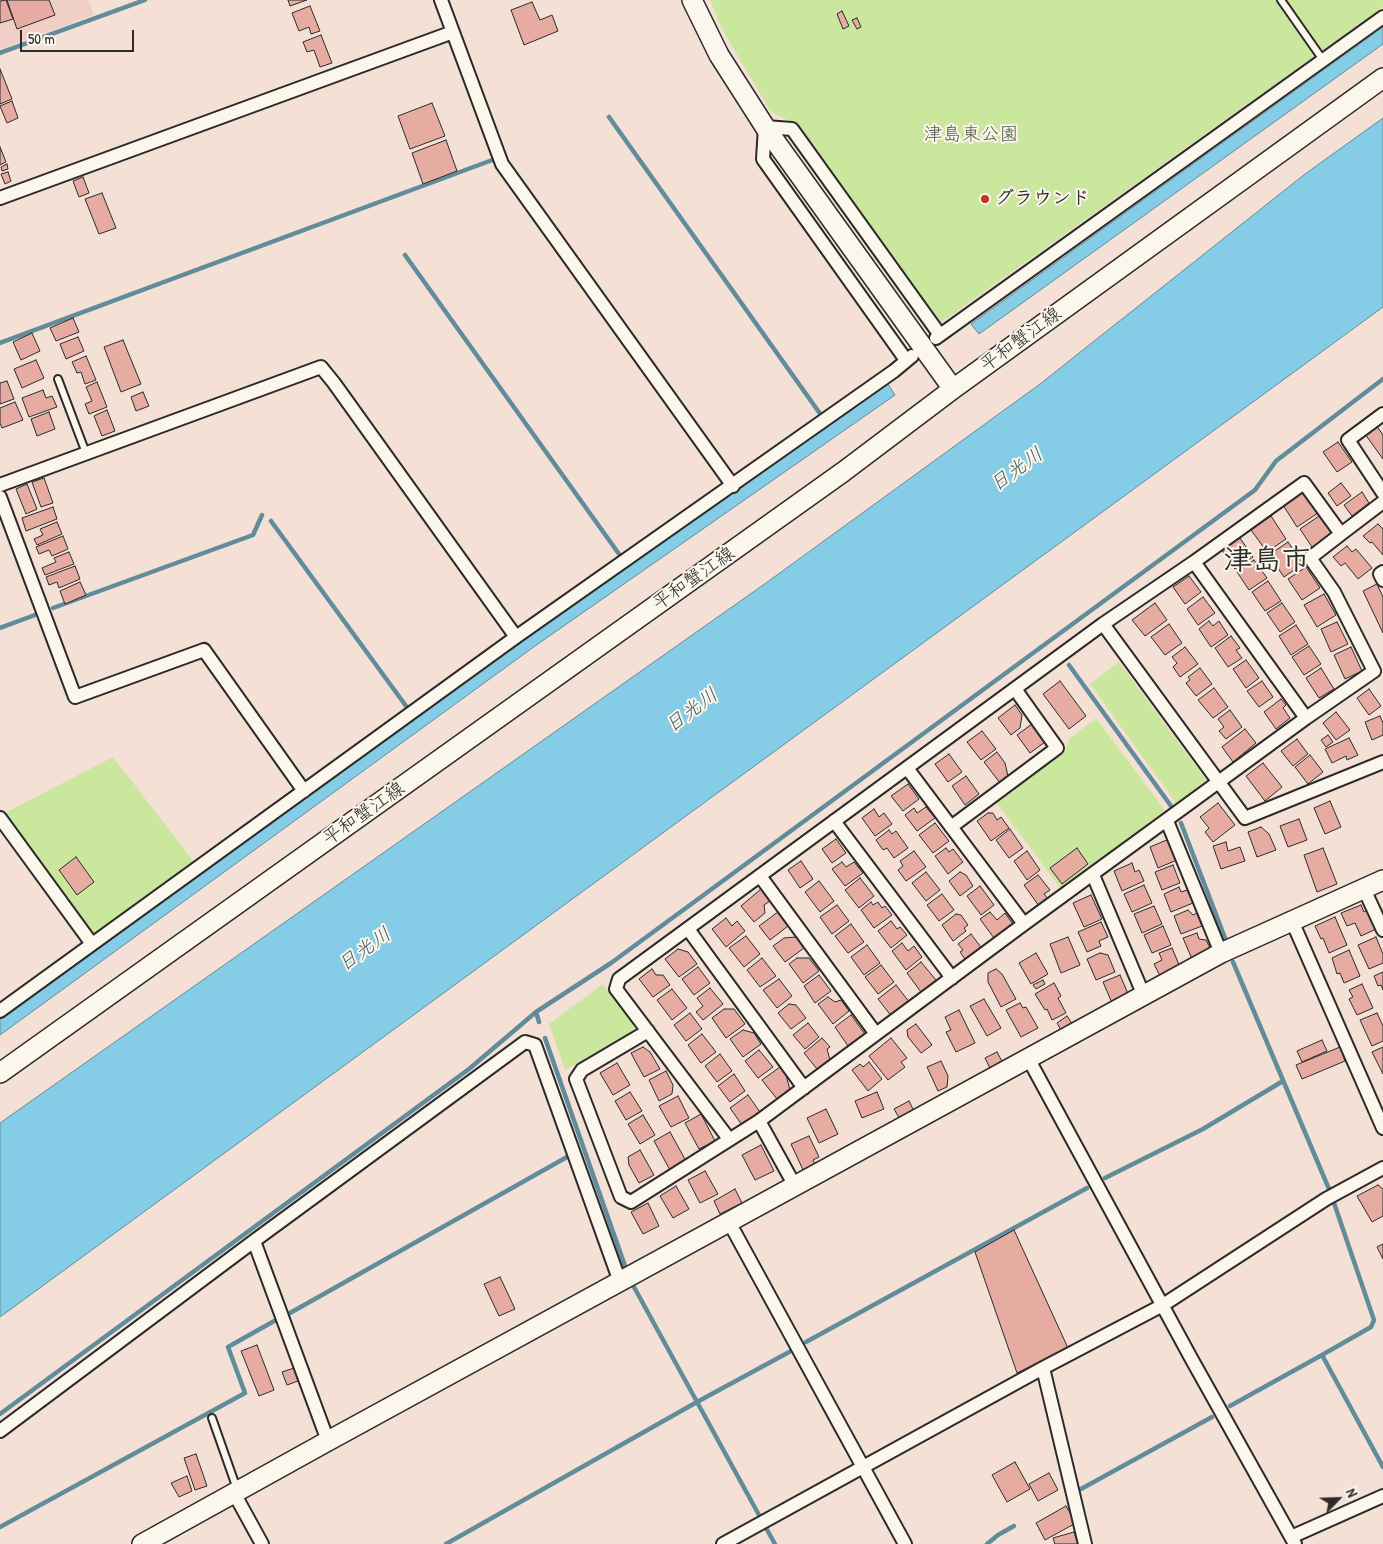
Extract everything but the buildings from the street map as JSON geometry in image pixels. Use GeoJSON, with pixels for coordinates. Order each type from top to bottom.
{"type":"FeatureCollection","features":[{"type":"Feature","properties":{"kind":"street"},"geometry":{"type":"LineString","coordinates":[[441,0],[502,164],[732,486]]}},
{"type":"Feature","properties":{"kind":"street"},"geometry":{"type":"LineString","coordinates":[[692,0],[719,55],[765,127],[953,389]]}},
{"type":"Feature","properties":{"kind":"street"},"geometry":{"type":"LineString","coordinates":[[765,127],[792,129],[938,336],[1383,17]]}},
{"type":"Feature","properties":{"kind":"street"},"geometry":{"type":"LineString","coordinates":[[0,198],[453,32]]}},
{"type":"Feature","properties":{"kind":"street","name":"平和蟹江線"},"geometry":{"type":"LineString","coordinates":[[0,1073],[843,472],[953,389],[1383,78]]}},
{"type":"Feature","properties":{"kind":"street"},"geometry":{"type":"LineString","coordinates":[[0,1011],[516,637],[894,371],[909,358],[763,158],[765,127]]}},
{"type":"Feature","properties":{"kind":"street"},"geometry":{"type":"LineString","coordinates":[[0,485],[321,367],[340,390],[516,637]]}},
{"type":"Feature","properties":{"kind":"street"},"geometry":{"type":"LineString","coordinates":[[1383,414],[1348,440],[1383,494]]}},
{"type":"Feature","properties":{"kind":"street"},"geometry":{"type":"LineString","coordinates":[[729,1139],[616,989],[620,979],[1103,624],[1304,484],[1341,534]]}},
{"type":"Feature","properties":{"kind":"street"},"geometry":{"type":"LineString","coordinates":[[0,497],[74,697],[204,650],[304,791]]}},
{"type":"Feature","properties":{"kind":"street"},"geometry":{"type":"LineString","coordinates":[[648,1031],[582,1070],[576,1079],[621,1197],[631,1202],[759,1121],[1024,924],[1167,822],[1306,718],[1374,671],[1334,592],[1310,558],[1383,502]]}},
{"type":"Feature","properties":{"kind":"street"},"geometry":{"type":"LineString","coordinates":[[1194,562],[1306,718]]}},
{"type":"Feature","properties":{"kind":"street"},"geometry":{"type":"LineString","coordinates":[[1383,572],[1380,574],[1383,580]]}},
{"type":"Feature","properties":{"kind":"street"},"geometry":{"type":"LineString","coordinates":[[1103,624],[1245,818],[1383,762]]}},
{"type":"Feature","properties":{"kind":"street"},"geometry":{"type":"LineString","coordinates":[[951,827],[1057,748],[1015,689]]}},
{"type":"Feature","properties":{"kind":"street"},"geometry":{"type":"LineString","coordinates":[[907,768],[1024,924]]}},
{"type":"Feature","properties":{"kind":"street"},"geometry":{"type":"LineString","coordinates":[[0,818],[92,944]]}},
{"type":"Feature","properties":{"kind":"street"},"geometry":{"type":"LineString","coordinates":[[834,822],[952,978]]}},
{"type":"Feature","properties":{"kind":"street"},"geometry":{"type":"LineString","coordinates":[[1167,822],[1221,953]]}},
{"type":"Feature","properties":{"kind":"street"},"geometry":{"type":"LineString","coordinates":[[1093,875],[1144,996]]}},
{"type":"Feature","properties":{"kind":"street"},"geometry":{"type":"LineString","coordinates":[[760,876],[876,1034]]}},
{"type":"Feature","properties":{"kind":"street"},"geometry":{"type":"LineString","coordinates":[[142,1544],[1221,953],[1383,880]]}},
{"type":"Feature","properties":{"kind":"street"},"geometry":{"type":"LineString","coordinates":[[1364,889],[1383,930]]}},
{"type":"Feature","properties":{"kind":"street"},"geometry":{"type":"LineString","coordinates":[[1292,921],[1383,1128]]}},
{"type":"Feature","properties":{"kind":"street"},"geometry":{"type":"LineString","coordinates":[[688,929],[804,1088]]}},
{"type":"Feature","properties":{"kind":"street"},"geometry":{"type":"LineString","coordinates":[[0,1431],[525,1042],[535,1045],[620,1282]]}},
{"type":"Feature","properties":{"kind":"street"},"geometry":{"type":"LineString","coordinates":[[1028,1058],[1292,1542],[1383,1496]]}},
{"type":"Feature","properties":{"kind":"street"},"geometry":{"type":"LineString","coordinates":[[759,1121],[795,1186]]}},
{"type":"Feature","properties":{"kind":"street"},"geometry":{"type":"LineString","coordinates":[[722,1544],[1043,1368],[1163,1305],[1326,1199],[1383,1168]]}},
{"type":"Feature","properties":{"kind":"street"},"geometry":{"type":"LineString","coordinates":[[729,1222],[906,1544]]}},
{"type":"Feature","properties":{"kind":"street"},"geometry":{"type":"LineString","coordinates":[[254,1241],[328,1441]]}},
{"type":"Feature","properties":{"kind":"street"},"geometry":{"type":"LineString","coordinates":[[1043,1368],[1085,1544]]}},
{"type":"Feature","properties":{"kind":"street"},"geometry":{"type":"LineString","coordinates":[[236,1492],[262,1544]]}},
{"type":"Feature","properties":{"kind":"lane"},"geometry":{"type":"LineString","coordinates":[[1281,0],[1324,60]]}},
{"type":"Feature","properties":{"kind":"lane"},"geometry":{"type":"LineString","coordinates":[[58,378],[86,453]]}},
{"type":"Feature","properties":{"kind":"lane"},"geometry":{"type":"LineString","coordinates":[[212,1418],[236,1492]]}},
{"type":"Feature","properties":{"kind":"shaded area"},"geometry":{"type":"Polygon","coordinates":[[[0,0],[89,0],[94,15],[0,49],[0,0]]]}},
{"type":"Feature","properties":{"kind":"green space","name":"グラウンド"},"geometry":{"type":"Polygon","coordinates":[[[710,0],[1383,0],[1383,7],[939,324],[797,125],[771,112],[723,31],[710,0]]]}},
{"type":"Feature","properties":{"kind":"green space"},"geometry":{"type":"Polygon","coordinates":[[[1119,662],[1206,780],[1176,803],[1090,684],[1119,662]]]}},
{"type":"Feature","properties":{"kind":"green space"},"geometry":{"type":"Polygon","coordinates":[[[1096,718],[1165,810],[1061,889],[995,801],[1065,751],[1069,739],[1096,718]]]}},
{"type":"Feature","properties":{"kind":"green space"},"geometry":{"type":"Polygon","coordinates":[[[113,757],[195,863],[96,934],[88,931],[3,814],[113,757]]]}},
{"type":"Feature","properties":{"kind":"green space"},"geometry":{"type":"Polygon","coordinates":[[[603,984],[634,1023],[633,1031],[565,1070],[549,1024],[603,984]]]}},
{"type":"Feature","properties":{"kind":"water"},"geometry":{"type":"Polygon","coordinates":[[[1383,27],[1383,44],[979,334],[971,324],[1383,27]]]}},
{"type":"Feature","properties":{"kind":"water","name":"日光川"},"geometry":{"type":"Polygon","coordinates":[[[1383,118],[1383,307],[0,1317],[0,1123],[766,583],[1040,384],[1305,174],[1383,118]]]}},
{"type":"Feature","properties":{"kind":"water"},"geometry":{"type":"Polygon","coordinates":[[[888,384],[895,395],[535,646],[0,1035],[0,1019],[505,652],[888,384]]]}},
{"type":"Feature","properties":{"kind":"waterway"},"geometry":{"type":"LineString","coordinates":[[0,53],[145,0]]}},
{"type":"Feature","properties":{"kind":"waterway"},"geometry":{"type":"LineString","coordinates":[[609,117],[821,415]]}},
{"type":"Feature","properties":{"kind":"waterway"},"geometry":{"type":"LineString","coordinates":[[0,343],[495,159],[494,155]]}},
{"type":"Feature","properties":{"kind":"waterway"},"geometry":{"type":"LineString","coordinates":[[405,255],[619,554]]}},
{"type":"Feature","properties":{"kind":"waterway"},"geometry":{"type":"LineString","coordinates":[[0,1414],[469,1069],[536,1012],[611,963],[1255,490],[1276,461],[1383,379]]}},
{"type":"Feature","properties":{"kind":"waterway"},"geometry":{"type":"LineString","coordinates":[[53,608],[253,535],[262,515]]}},
{"type":"Feature","properties":{"kind":"waterway"},"geometry":{"type":"LineString","coordinates":[[271,521],[406,706]]}},
{"type":"Feature","properties":{"kind":"waterway"},"geometry":{"type":"LineString","coordinates":[[0,628],[35,615]]}},
{"type":"Feature","properties":{"kind":"waterway"},"geometry":{"type":"LineString","coordinates":[[1069,665],[1171,806]]}},
{"type":"Feature","properties":{"kind":"waterway"},"geometry":{"type":"LineString","coordinates":[[1181,823],[1225,938]]}},
{"type":"Feature","properties":{"kind":"waterway"},"geometry":{"type":"LineString","coordinates":[[1233,962],[1329,1189]]}},
{"type":"Feature","properties":{"kind":"waterway"},"geometry":{"type":"LineString","coordinates":[[536,1012],[539,1022]]}},
{"type":"Feature","properties":{"kind":"waterway"},"geometry":{"type":"LineString","coordinates":[[545,1038],[625,1266]]}},
{"type":"Feature","properties":{"kind":"waterway"},"geometry":{"type":"LineString","coordinates":[[1105,1178],[1203,1129],[1283,1081]]}},
{"type":"Feature","properties":{"kind":"waterway"},"geometry":{"type":"LineString","coordinates":[[290,1313],[567,1157]]}},
{"type":"Feature","properties":{"kind":"waterway"},"geometry":{"type":"LineString","coordinates":[[806,1342],[1087,1188]]}},
{"type":"Feature","properties":{"kind":"waterway"},"geometry":{"type":"LineString","coordinates":[[1334,1203],[1374,1320],[1371,1327],[1322,1355],[1383,1467]]}},
{"type":"Feature","properties":{"kind":"waterway"},"geometry":{"type":"LineString","coordinates":[[634,1287],[759,1515]]}},
{"type":"Feature","properties":{"kind":"waterway"},"geometry":{"type":"LineString","coordinates":[[0,1527],[245,1393],[228,1347],[276,1320]]}},
{"type":"Feature","properties":{"kind":"waterway"},"geometry":{"type":"LineString","coordinates":[[446,1544],[791,1351]]}},
{"type":"Feature","properties":{"kind":"waterway"},"geometry":{"type":"LineString","coordinates":[[1230,1406],[1322,1355]]}},
{"type":"Feature","properties":{"kind":"waterway"},"geometry":{"type":"LineString","coordinates":[[1081,1489],[1212,1417]]}},
{"type":"Feature","properties":{"kind":"waterway"},"geometry":{"type":"LineString","coordinates":[[987,1544],[1014,1526]]}},
{"type":"Feature","properties":{"kind":"waterway"},"geometry":{"type":"LineString","coordinates":[[766,1528],[775,1544]]}},
{"type":"Feature","properties":{"kind":"place","name":"グラウンド"},"geometry":{"type":"Point","coordinates":[985,199]}},
{"type":"Feature","properties":{"kind":"district","name":"津島市"},"geometry":{"type":"Point","coordinates":[1267,561]}},
{"type":"Feature","properties":{"kind":"park label","name":"津島東公園"},"geometry":{"type":"Point","coordinates":[971,135]}}]}
